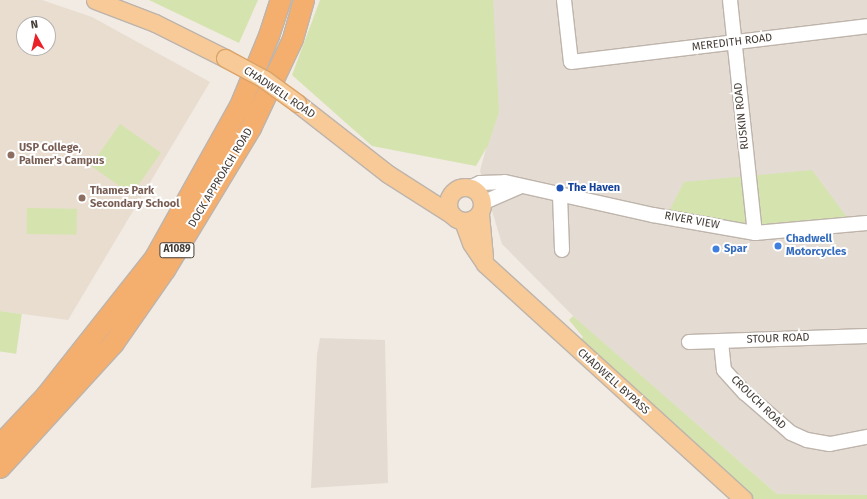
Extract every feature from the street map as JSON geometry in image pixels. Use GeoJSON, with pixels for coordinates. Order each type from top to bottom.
{"type":"FeatureCollection","features":[{"type":"Feature","properties":{"kind":"highway","name":"DOCK APPROACH ROAD"},"geometry":{"type":"LineString","coordinates":[[0,445],[46,396],[155,258],[240,106],[269,36],[281,0]]}},
{"type":"Feature","properties":{"kind":"highway","name":"DOCK APPROACH ROAD"},"geometry":{"type":"LineString","coordinates":[[0,468],[114,343],[165,270],[251,128],[293,39],[304,0]]}},
{"type":"Feature","properties":{"kind":"main road","name":"CHADWELL ROAD"},"geometry":{"type":"LineString","coordinates":[[95,0],[150,20],[225,58],[264,80],[297,103],[408,188],[457,218]]}},
{"type":"Feature","properties":{"kind":"main road","name":"CHADWELL ROAD"},"geometry":{"type":"LineString","coordinates":[[408,188],[435,194],[452,194]]}},
{"type":"Feature","properties":{"kind":"main road"},"geometry":{"type":"LineString","coordinates":[[481,209],[472,220],[457,218],[448,204],[452,194],[460,188],[469,188],[478,193],[481,209],[485,264]]}},
{"type":"Feature","properties":{"kind":"main road","name":"CHADWELL BYPASS"},"geometry":{"type":"LineString","coordinates":[[457,218],[485,264],[743,499]]}},
{"type":"Feature","properties":{"kind":"street","name":"MEREDITH ROAD"},"geometry":{"type":"LineString","coordinates":[[564,0],[571,62],[867,26]]}},
{"type":"Feature","properties":{"kind":"street","name":"RUSKIN ROAD"},"geometry":{"type":"LineString","coordinates":[[730,0],[755,233]]}},
{"type":"Feature","properties":{"kind":"street","name":"RIVER VIEW"},"geometry":{"type":"LineString","coordinates":[[469,188],[491,182],[505,182],[519,187],[755,233],[867,223]]}},
{"type":"Feature","properties":{"kind":"street"},"geometry":{"type":"LineString","coordinates":[[481,209],[519,187]]}},
{"type":"Feature","properties":{"kind":"street"},"geometry":{"type":"LineString","coordinates":[[558,245],[560,195]]}},
{"type":"Feature","properties":{"kind":"street"},"geometry":{"type":"LineString","coordinates":[[867,223],[867,235]]}},
{"type":"Feature","properties":{"kind":"street","name":"STOUR ROAD"},"geometry":{"type":"LineString","coordinates":[[689,342],[867,336]]}},
{"type":"Feature","properties":{"kind":"street","name":"CROUCH ROAD"},"geometry":{"type":"LineString","coordinates":[[721,342],[724,370],[745,392],[791,433],[807,440],[830,444],[867,437]]}},
{"type":"Feature","properties":{"kind":"shaded area","name":"Thames Park Secondary School"},"geometry":{"type":"Polygon","coordinates":[[[0,0],[42,0],[92,17],[210,82],[68,320],[0,311],[0,0]]]}},
{"type":"Feature","properties":{"kind":"shaded area"},"geometry":{"type":"Polygon","coordinates":[[[490,0],[867,0],[867,495],[777,494],[578,321],[502,244],[480,171],[497,106],[490,0]]]}},
{"type":"Feature","properties":{"kind":"shaded area"},"geometry":{"type":"Polygon","coordinates":[[[320,338],[385,340],[388,483],[311,488],[317,355],[320,338]]]}},
{"type":"Feature","properties":{"kind":"green space"},"geometry":{"type":"Polygon","coordinates":[[[149,0],[258,0],[239,43],[149,0]]]}},
{"type":"Feature","properties":{"kind":"green space"},"geometry":{"type":"Polygon","coordinates":[[[320,0],[493,0],[499,112],[488,145],[476,166],[372,146],[292,75],[320,0]]]}},
{"type":"Feature","properties":{"kind":"green space"},"geometry":{"type":"Polygon","coordinates":[[[120,124],[161,153],[132,194],[91,166],[120,124]]]}},
{"type":"Feature","properties":{"kind":"green space"},"geometry":{"type":"Polygon","coordinates":[[[812,170],[852,224],[755,233],[666,217],[684,182],[812,170]]]}},
{"type":"Feature","properties":{"kind":"green space"},"geometry":{"type":"Polygon","coordinates":[[[27,208],[77,209],[77,235],[27,234],[27,208]]]}},
{"type":"Feature","properties":{"kind":"green space"},"geometry":{"type":"Polygon","coordinates":[[[0,311],[22,314],[16,354],[0,351],[0,311]]]}},
{"type":"Feature","properties":{"kind":"green space"},"geometry":{"type":"Polygon","coordinates":[[[573,316],[777,494],[867,495],[867,499],[753,499],[580,340],[583,337],[569,320],[573,316]]]}},
{"type":"Feature","properties":{"kind":"place","name":"USP College, Palmer's Campus"},"geometry":{"type":"Point","coordinates":[11,155]}},
{"type":"Feature","properties":{"kind":"place","name":"The Haven"},"geometry":{"type":"Point","coordinates":[560,188]}},
{"type":"Feature","properties":{"kind":"place","name":"Thames Park Secondary School"},"geometry":{"type":"Point","coordinates":[82,198]}},
{"type":"Feature","properties":{"kind":"place","name":"Chadwell Motorcycles"},"geometry":{"type":"Point","coordinates":[778,246]}},
{"type":"Feature","properties":{"kind":"place","name":"Spar"},"geometry":{"type":"Point","coordinates":[716,249]}}]}
